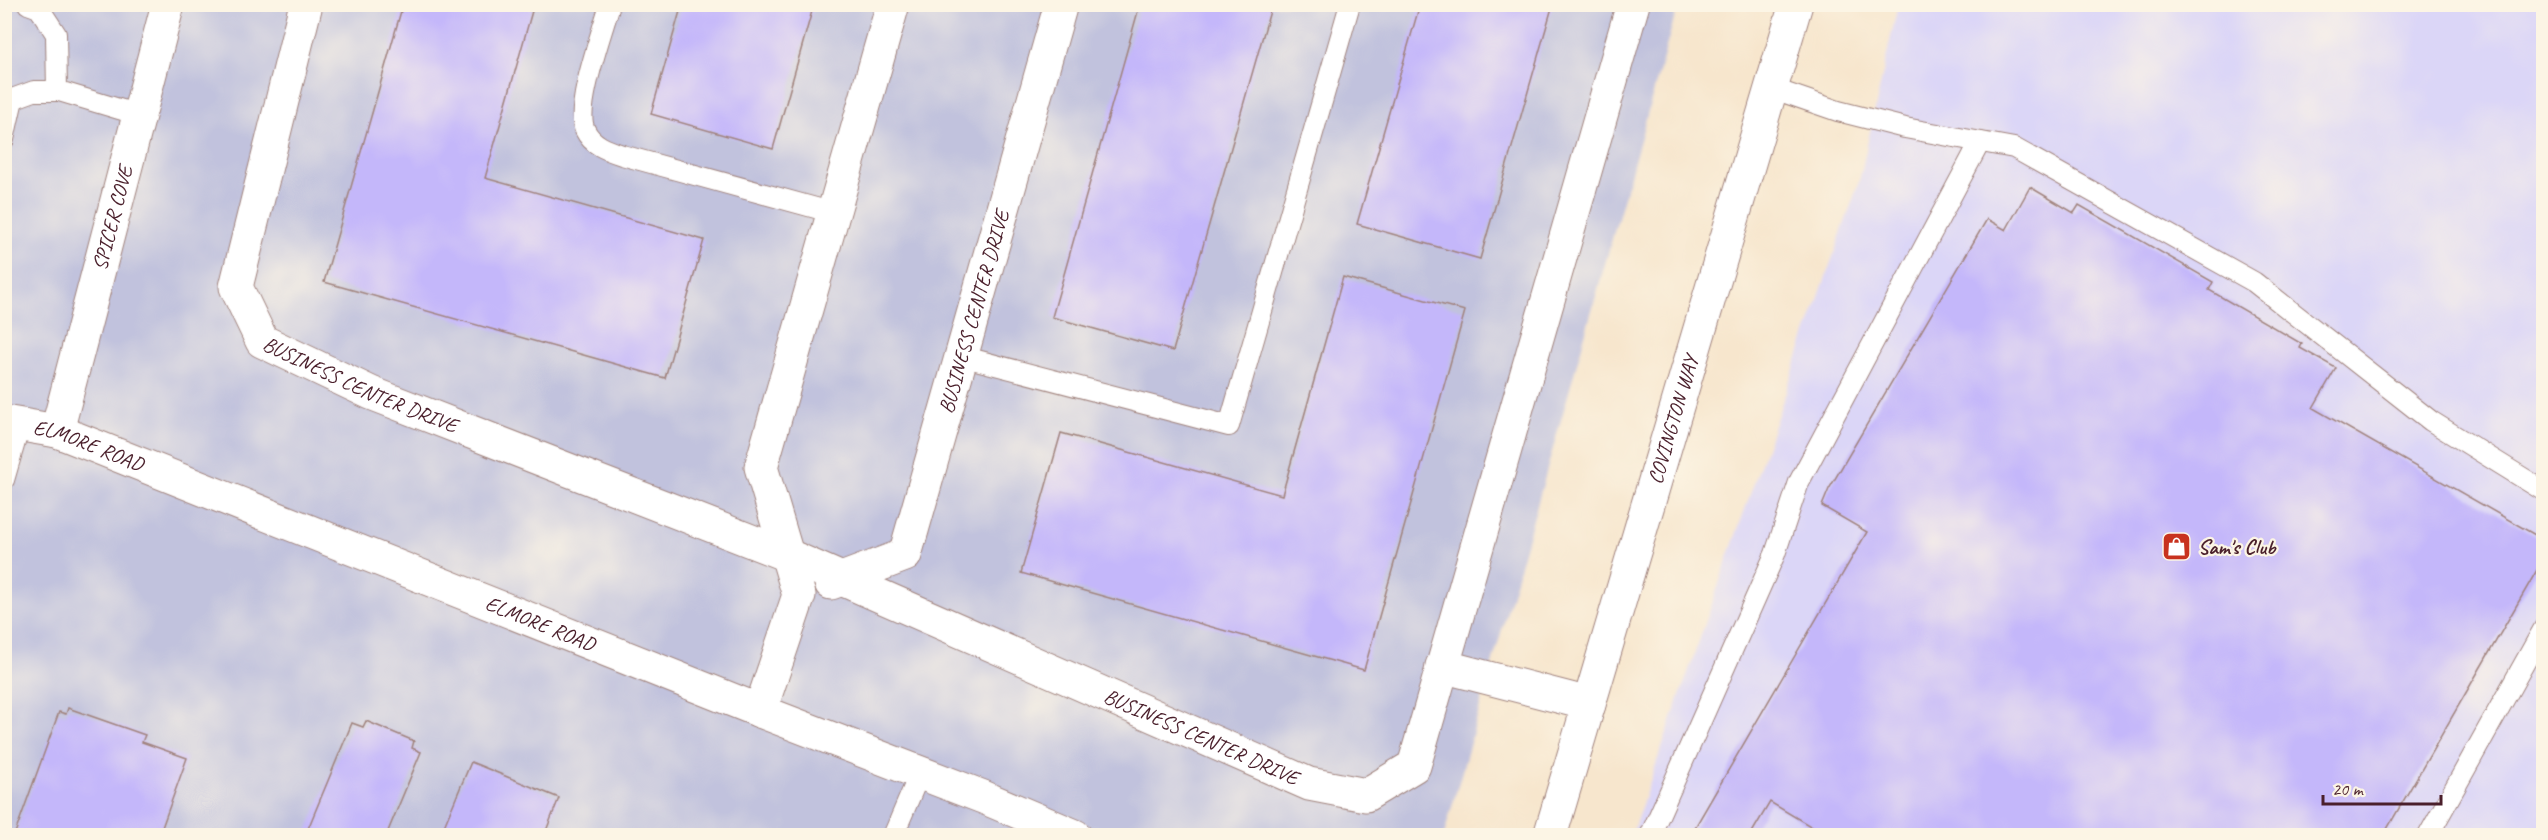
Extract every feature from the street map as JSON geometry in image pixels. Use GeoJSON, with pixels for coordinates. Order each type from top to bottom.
{"type":"FeatureCollection","features":[{"type":"Feature","properties":{"kind":"street","name":"SPICER COVE"},"geometry":{"type":"LineString","coordinates":[[57,431],[168,4]]}},
{"type":"Feature","properties":{"kind":"street","name":"BUSINESS CENTER DRIVE"},"geometry":{"type":"LineString","coordinates":[[306,4],[236,287],[262,341],[371,393],[787,555],[1309,784],[1366,795],[1414,766],[1442,666]]}},
{"type":"Feature","properties":{"kind":"street"},"geometry":{"type":"LineString","coordinates":[[760,711],[799,595],[761,467],[893,4]]}},
{"type":"Feature","properties":{"kind":"street","name":"BUSINESS CENTER DRIVE"},"geometry":{"type":"LineString","coordinates":[[799,595],[905,555],[1061,4]]}},
{"type":"Feature","properties":{"kind":"street"},"geometry":{"type":"LineString","coordinates":[[1589,704],[1442,666],[1633,4]]}},
{"type":"Feature","properties":{"kind":"street","name":"COVINGTON WAY"},"geometry":{"type":"LineString","coordinates":[[1550,836],[1796,4]]}},
{"type":"Feature","properties":{"kind":"street","name":"ELMORE ROAD"},"geometry":{"type":"LineString","coordinates":[[12,423],[57,431],[921,773],[1074,836]]}},
{"type":"Feature","properties":{"kind":"lane"},"geometry":{"type":"LineString","coordinates":[[28,4],[39,8],[56,34],[57,91]]}},
{"type":"Feature","properties":{"kind":"lane"},"geometry":{"type":"LineString","coordinates":[[610,4],[587,86],[582,117],[584,129],[590,138],[603,148],[622,155],[834,213]]}},
{"type":"Feature","properties":{"kind":"lane"},"geometry":{"type":"LineString","coordinates":[[961,356],[1229,426],[1350,4]]}},
{"type":"Feature","properties":{"kind":"lane"},"geometry":{"type":"LineString","coordinates":[[1771,88],[1848,114],[1905,128],[2014,148],[2254,282],[2431,422],[2544,491]]}},
{"type":"Feature","properties":{"kind":"lane"},"geometry":{"type":"LineString","coordinates":[[4,139],[9,101],[34,91],[57,91],[139,115]]}},
{"type":"Feature","properties":{"kind":"lane"},"geometry":{"type":"LineString","coordinates":[[1650,836],[1775,554],[1798,482],[1980,142]]}},
{"type":"Feature","properties":{"kind":"lane"},"geometry":{"type":"LineString","coordinates":[[4,480],[12,423]]}},
{"type":"Feature","properties":{"kind":"lane"},"geometry":{"type":"LineString","coordinates":[[2428,836],[2544,628]]}},
{"type":"Feature","properties":{"kind":"lane"},"geometry":{"type":"LineString","coordinates":[[893,836],[921,773]]}},
{"type":"Feature","properties":{"kind":"shaded area"},"geometry":{"type":"Polygon","coordinates":[[[5,5],[1678,5],[1444,835],[5,836],[5,5]]]}},
{"type":"Feature","properties":{"kind":"shaded area"},"geometry":{"type":"Polygon","coordinates":[[[1898,5],[2543,5],[2543,835],[1631,836],[1859,182],[1898,5]]]}},
{"type":"Feature","properties":{"kind":"building"},"geometry":{"type":"Polygon","coordinates":[[[403,4],[534,4],[485,178],[704,240],[665,378],[324,282],[403,4]]]}},
{"type":"Feature","properties":{"kind":"building"},"geometry":{"type":"Polygon","coordinates":[[[682,4],[814,4],[773,149],[651,114],[682,4]]]}},
{"type":"Feature","properties":{"kind":"building"},"geometry":{"type":"Polygon","coordinates":[[[1140,4],[1272,4],[1173,351],[1052,317],[1140,4]]]}},
{"type":"Feature","properties":{"kind":"building"},"geometry":{"type":"Polygon","coordinates":[[[1420,4],[1553,4],[1480,259],[1357,224],[1420,4]]]}},
{"type":"Feature","properties":{"kind":"building"},"geometry":{"type":"Polygon","coordinates":[[[2030,187],[2074,213],[2079,205],[2213,282],[2209,290],[2302,344],[2300,348],[2336,368],[2313,408],[2544,540],[2544,558],[2383,836],[1827,836],[1770,802],[1750,836],[1690,836],[1867,532],[1822,506],[1829,489],[1987,219],[2006,230],[2030,187]]]}},
{"type":"Feature","properties":{"kind":"building"},"geometry":{"type":"Polygon","coordinates":[[[1343,277],[1465,311],[1364,670],[1021,573],[1061,433],[1282,495],[1343,277]]]}},
{"type":"Feature","properties":{"kind":"building"},"geometry":{"type":"Polygon","coordinates":[[[68,708],[145,735],[142,742],[187,758],[159,836],[14,836],[59,712],[66,714],[68,708]]]}},
{"type":"Feature","properties":{"kind":"building"},"geometry":{"type":"Polygon","coordinates":[[[366,721],[414,741],[412,748],[421,752],[386,836],[305,836],[352,723],[363,727],[366,721]]]}},
{"type":"Feature","properties":{"kind":"building"},"geometry":{"type":"Polygon","coordinates":[[[471,762],[559,798],[544,836],[440,836],[471,762]]]}},
{"type":"Feature","properties":{"kind":"place","name":"Sam's Club"},"geometry":{"type":"Point","coordinates":[2177,547]}}]}
